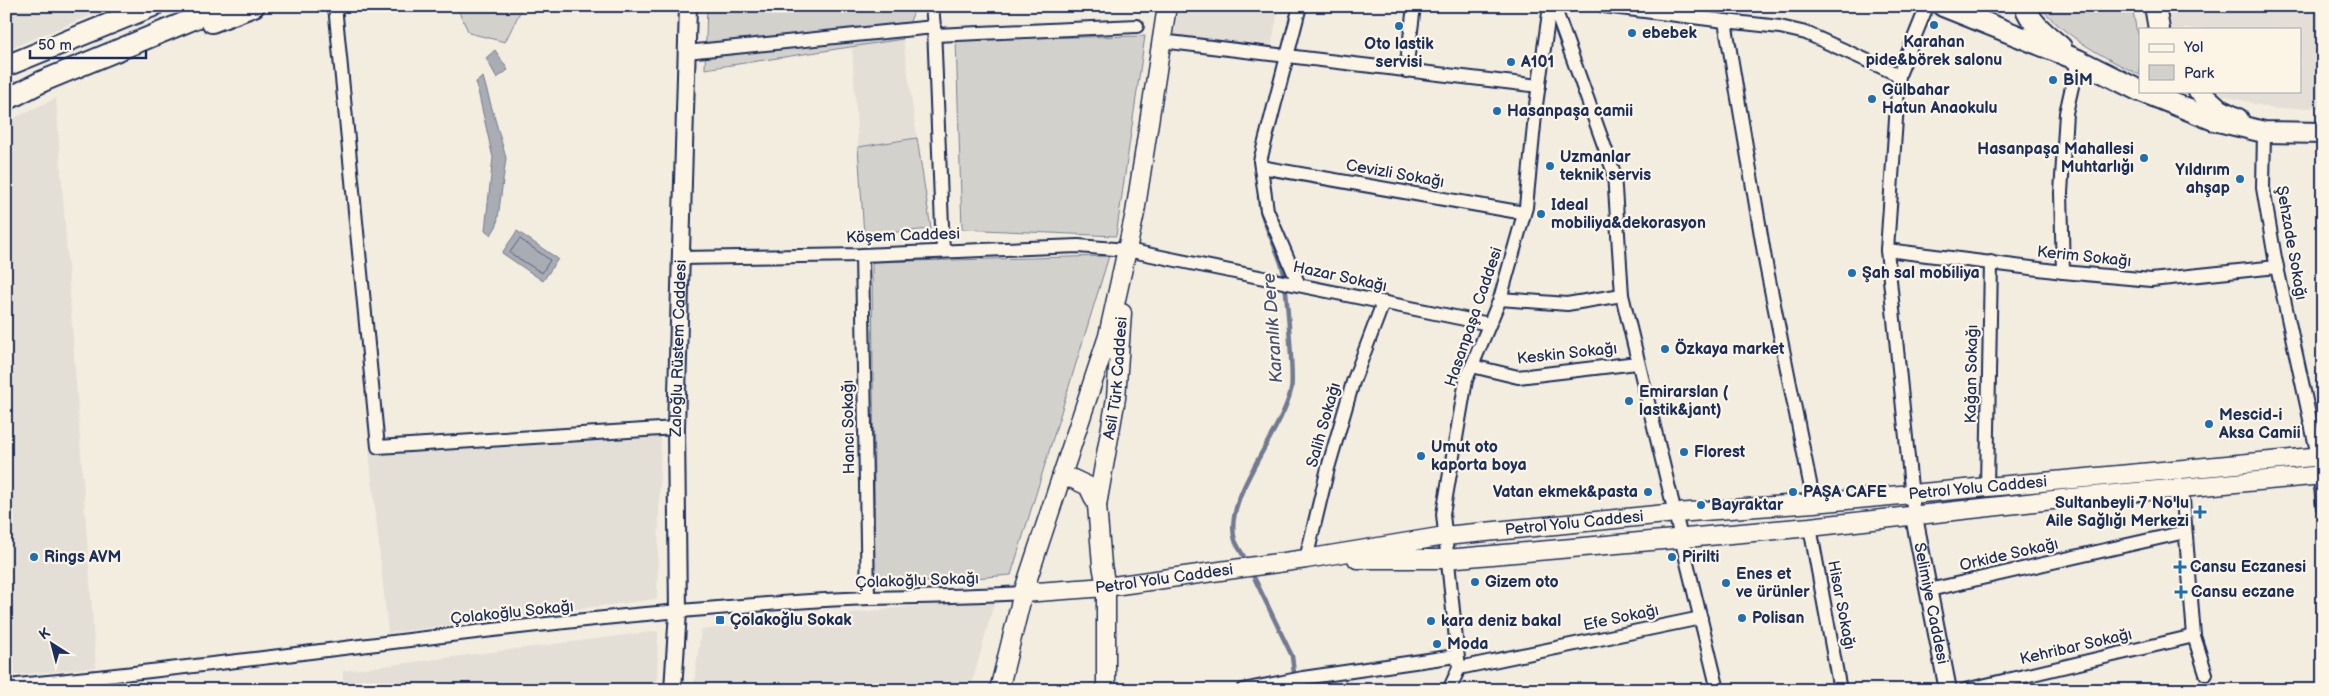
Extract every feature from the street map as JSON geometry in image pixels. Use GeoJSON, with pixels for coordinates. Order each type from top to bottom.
{"type":"FeatureCollection","features":[{"type":"Feature","properties":{"kind":"main road"},"geometry":{"type":"LineString","coordinates":[[6,66],[153,6]]}},
{"type":"Feature","properties":{"kind":"main road"},"geometry":{"type":"LineString","coordinates":[[6,100],[43,81],[225,6]]}},
{"type":"Feature","properties":{"kind":"main road"},"geometry":{"type":"LineString","coordinates":[[193,20],[212,22],[254,6]]}},
{"type":"Feature","properties":{"kind":"main road","name":"Asil Türk Caddesi"},"geometry":{"type":"LineString","coordinates":[[999,690],[1023,593],[1108,336],[1135,213],[1167,6]]}},
{"type":"Feature","properties":{"kind":"main road"},"geometry":{"type":"LineString","coordinates":[[1943,6],[2078,60],[2139,90]]}},
{"type":"Feature","properties":{"kind":"main road"},"geometry":{"type":"LineString","coordinates":[[2025,6],[2028,14],[2041,30],[2078,60]]}},
{"type":"Feature","properties":{"kind":"main road"},"geometry":{"type":"LineString","coordinates":[[2155,6],[2159,28]]}},
{"type":"Feature","properties":{"kind":"main road"},"geometry":{"type":"LineString","coordinates":[[2144,92],[2214,120],[2264,132],[2323,133]]}},
{"type":"Feature","properties":{"kind":"main road"},"geometry":{"type":"LineString","coordinates":[[2200,92],[2220,110],[2264,132]]}},
{"type":"Feature","properties":{"kind":"main road","name":"Asil Türk Caddesi"},"geometry":{"type":"LineString","coordinates":[[1106,690],[1106,587],[1102,565],[1097,505],[1116,398],[1127,250]]}},
{"type":"Feature","properties":{"kind":"main road","name":"Petrol Yolu Caddesi"},"geometry":{"type":"LineString","coordinates":[[1023,593],[1106,587],[1260,566],[1445,536],[1676,513],[1814,503],[2320,456]]}},
{"type":"Feature","properties":{"kind":"main road","name":"Petrol Yolu Caddesi"},"geometry":{"type":"LineString","coordinates":[[1306,559],[1446,559],[1810,527],[2182,487],[2321,475]]}},
{"type":"Feature","properties":{"kind":"main road","name":"Asil Türk Caddesi"},"geometry":{"type":"LineString","coordinates":[[1061,478],[1073,479],[1088,486],[1097,505]]}},
{"type":"Feature","properties":{"kind":"main road"},"geometry":{"type":"LineString","coordinates":[[1102,565],[1111,573],[1133,583]]}},
{"type":"Feature","properties":{"kind":"street"},"geometry":{"type":"LineString","coordinates":[[335,6],[378,448],[676,428]]}},
{"type":"Feature","properties":{"kind":"street","name":"Zaloğlu Rüstem Caddesi"},"geometry":{"type":"LineString","coordinates":[[673,690],[678,611],[676,428],[688,6]]}},
{"type":"Feature","properties":{"kind":"street"},"geometry":{"type":"LineString","coordinates":[[932,6],[935,31],[943,251]]}},
{"type":"Feature","properties":{"kind":"street"},"geometry":{"type":"LineString","coordinates":[[1297,285],[1266,210],[1260,161],[1300,6]]}},
{"type":"Feature","properties":{"kind":"street"},"geometry":{"type":"LineString","coordinates":[[1406,71],[1414,6]]}},
{"type":"Feature","properties":{"kind":"street","name":"Hasanpaşa Caddesi"},"geometry":{"type":"LineString","coordinates":[[1458,662],[1446,559],[1443,514],[1466,380],[1500,299],[1524,213],[1550,6]]}},
{"type":"Feature","properties":{"kind":"street"},"geometry":{"type":"LineString","coordinates":[[1554,6],[1614,173],[1622,295],[1718,690]]}},
{"type":"Feature","properties":{"kind":"street"},"geometry":{"type":"LineString","coordinates":[[1604,6],[1638,12],[1780,27],[1806,33],[1899,75]]}},
{"type":"Feature","properties":{"kind":"street"},"geometry":{"type":"LineString","coordinates":[[1914,517],[1887,250],[1899,75],[1927,6]]}},
{"type":"Feature","properties":{"kind":"street"},"geometry":{"type":"LineString","coordinates":[[1726,21],[1766,265],[1814,503]]}},
{"type":"Feature","properties":{"kind":"street"},"geometry":{"type":"LineString","coordinates":[[686,52],[935,31],[1137,26]]}},
{"type":"Feature","properties":{"kind":"street"},"geometry":{"type":"LineString","coordinates":[[1161,41],[1540,86]]}},
{"type":"Feature","properties":{"kind":"street"},"geometry":{"type":"LineString","coordinates":[[2063,272],[2061,192],[2066,121],[2078,60]]}},
{"type":"Feature","properties":{"kind":"street","name":"Şehzade Sokağı"},"geometry":{"type":"LineString","coordinates":[[2264,132],[2263,188],[2277,267],[2320,456],[2323,507]]}},
{"type":"Feature","properties":{"kind":"street","name":"Cevizli Sokağı"},"geometry":{"type":"LineString","coordinates":[[1261,167],[1524,213]]}},
{"type":"Feature","properties":{"kind":"street","name":"Köşem Caddesi"},"geometry":{"type":"LineString","coordinates":[[681,258],[862,255],[1078,246],[1127,250]]}},
{"type":"Feature","properties":{"kind":"street","name":"Hazar Sokağı"},"geometry":{"type":"LineString","coordinates":[[1127,250],[1489,324]]}},
{"type":"Feature","properties":{"kind":"street","name":"Kerim Sokağı"},"geometry":{"type":"LineString","coordinates":[[1887,250],[2063,272],[2151,280],[2277,267]]}},
{"type":"Feature","properties":{"kind":"street","name":"Hancı Sokağı"},"geometry":{"type":"LineString","coordinates":[[862,255],[868,598]]}},
{"type":"Feature","properties":{"kind":"street","name":"Kağan Sokağı"},"geometry":{"type":"LineString","coordinates":[[1987,486],[1987,401],[1991,262]]}},
{"type":"Feature","properties":{"kind":"street"},"geometry":{"type":"LineString","coordinates":[[1500,299],[1567,304],[1622,295]]}},
{"type":"Feature","properties":{"kind":"street","name":"Salih Sokağı"},"geometry":{"type":"LineString","coordinates":[[1306,559],[1328,468],[1350,392],[1383,302]]}},
{"type":"Feature","properties":{"kind":"street","name":"Keskin Sokağı"},"geometry":{"type":"LineString","coordinates":[[1472,366],[1518,377],[1637,363]]}},
{"type":"Feature","properties":{"kind":"street"},"geometry":{"type":"LineString","coordinates":[[2182,487],[2194,636],[2206,674]]}},
{"type":"Feature","properties":{"kind":"street","name":"Selimiye Caddesi"},"geometry":{"type":"LineString","coordinates":[[1914,517],[1948,690]]}},
{"type":"Feature","properties":{"kind":"street","name":"Hisar Sokağı"},"geometry":{"type":"LineString","coordinates":[[1810,527],[1840,690]]}},
{"type":"Feature","properties":{"kind":"street","name":"Orkide Sokağı"},"geometry":{"type":"LineString","coordinates":[[1928,590],[2185,532]]}},
{"type":"Feature","properties":{"kind":"street","name":"Çolakoğlu Sokağı"},"geometry":{"type":"LineString","coordinates":[[6,686],[103,677],[236,660],[678,611],[868,598],[963,597],[1023,593]]}},
{"type":"Feature","properties":{"kind":"street","name":"Efe Sokağı"},"geometry":{"type":"LineString","coordinates":[[1244,690],[1303,678],[1458,662],[1701,618]]}},
{"type":"Feature","properties":{"kind":"street","name":"Kehribar Sokağı"},"geometry":{"type":"LineString","coordinates":[[1965,690],[2194,636]]}},
{"type":"Feature","properties":{"kind":"street"},"geometry":{"type":"LineString","coordinates":[[1450,690],[1458,662]]}},
{"type":"Feature","properties":{"kind":"shaded area"},"geometry":{"type":"Polygon","coordinates":[[[6,6],[113,6],[6,50],[6,6]]]}},
{"type":"Feature","properties":{"kind":"shaded area"},"geometry":{"type":"Polygon","coordinates":[[[1180,6],[1279,6],[1271,48],[1172,39],[1180,6]]]}},
{"type":"Feature","properties":{"kind":"shaded area"},"geometry":{"type":"Polygon","coordinates":[[[2169,6],[2323,6],[2323,107],[2273,109],[2223,95],[2220,92],[2302,92],[2302,28],[2172,28],[2169,6]]]}},
{"type":"Feature","properties":{"kind":"shaded area"},"geometry":{"type":"Polygon","coordinates":[[[903,39],[917,138],[858,147],[852,47],[903,39]]]}},
{"type":"Feature","properties":{"kind":"shaded area"},"geometry":{"type":"Polygon","coordinates":[[[56,98],[96,667],[6,676],[6,122],[56,98]]]}},
{"type":"Feature","properties":{"kind":"shaded area"},"geometry":{"type":"Polygon","coordinates":[[[661,432],[657,599],[388,633],[369,451],[661,432]]]}},
{"type":"Feature","properties":{"kind":"shaded area"},"geometry":{"type":"Polygon","coordinates":[[[996,597],[970,690],[693,690],[701,630],[996,597]]]}},
{"type":"Feature","properties":{"kind":"shaded area"},"geometry":{"type":"Polygon","coordinates":[[[658,631],[657,690],[343,690],[343,671],[658,631]]]}},
{"type":"Feature","properties":{"kind":"green space"},"geometry":{"type":"Polygon","coordinates":[[[456,6],[510,6],[521,10],[505,42],[469,33],[456,6]]]}},
{"type":"Feature","properties":{"kind":"green space"},"geometry":{"type":"Polygon","coordinates":[[[707,6],[916,6],[903,39],[705,69],[707,6]]]}},
{"type":"Feature","properties":{"kind":"green space"},"geometry":{"type":"Polygon","coordinates":[[[2039,6],[2132,6],[2139,36],[2139,74],[2086,46],[2061,28],[2039,6]]]}},
{"type":"Feature","properties":{"kind":"green space"},"geometry":{"type":"Polygon","coordinates":[[[1145,36],[1116,236],[962,229],[956,39],[1145,36]]]}},
{"type":"Feature","properties":{"kind":"green space"},"geometry":{"type":"Polygon","coordinates":[[[917,138],[931,229],[864,235],[858,147],[917,138]]]}},
{"type":"Feature","properties":{"kind":"green space"},"geometry":{"type":"Polygon","coordinates":[[[1109,256],[1011,575],[875,586],[872,262],[1109,256]]]}},
{"type":"Feature","properties":{"kind":"water"},"geometry":{"type":"Polygon","coordinates":[[[495,50],[508,70],[497,78],[486,58],[495,50]]]}},
{"type":"Feature","properties":{"kind":"water"},"geometry":{"type":"Polygon","coordinates":[[[483,77],[506,158],[497,225],[491,235],[485,230],[493,158],[476,82],[483,77]]]}},
{"type":"Feature","properties":{"kind":"water"},"geometry":{"type":"Polygon","coordinates":[[[517,231],[558,259],[543,281],[502,253],[517,231]]]}},
{"type":"Feature","properties":{"kind":"waterway","name":"Karanlık Dere"},"geometry":{"type":"LineString","coordinates":[[1248,564],[1235,540],[1233,524],[1237,505],[1244,486],[1285,407],[1292,382],[1284,274],[1262,215],[1259,197]]}},
{"type":"Feature","properties":{"kind":"waterway","name":"Karanlık Dere"},"geometry":{"type":"LineString","coordinates":[[1251,571],[1292,656],[1296,690]]}},
{"type":"Feature","properties":{"kind":"place","name":"Karahan pide&börek salonu"},"geometry":{"type":"Point","coordinates":[1934,25]}},
{"type":"Feature","properties":{"kind":"place","name":"Oto lastik servisi"},"geometry":{"type":"Point","coordinates":[1399,26]}},
{"type":"Feature","properties":{"kind":"place","name":"ebebek"},"geometry":{"type":"Point","coordinates":[1632,33]}},
{"type":"Feature","properties":{"kind":"place","name":"A101"},"geometry":{"type":"Point","coordinates":[1511,62]}},
{"type":"Feature","properties":{"kind":"place","name":"BİM"},"geometry":{"type":"Point","coordinates":[2053,80]}},
{"type":"Feature","properties":{"kind":"place","name":"Gülbahar Hatun Anaokulu"},"geometry":{"type":"Point","coordinates":[1872,99]}},
{"type":"Feature","properties":{"kind":"place","name":"Hasanpaşa camii"},"geometry":{"type":"Point","coordinates":[1497,111]}},
{"type":"Feature","properties":{"kind":"place","name":"Hasanpaşa Mahallesi Muhtarlığı"},"geometry":{"type":"Point","coordinates":[2144,158]}},
{"type":"Feature","properties":{"kind":"place","name":"Uzmanlar teknik servis"},"geometry":{"type":"Point","coordinates":[1550,166]}},
{"type":"Feature","properties":{"kind":"place","name":"Yıldırım ahşap"},"geometry":{"type":"Point","coordinates":[2240,179]}},
{"type":"Feature","properties":{"kind":"place","name":"Ideal mobiliya&dekorasyon"},"geometry":{"type":"Point","coordinates":[1541,214]}},
{"type":"Feature","properties":{"kind":"place","name":"Şah sal mobiliya"},"geometry":{"type":"Point","coordinates":[1852,273]}},
{"type":"Feature","properties":{"kind":"place","name":"Özkaya market"},"geometry":{"type":"Point","coordinates":[1665,349]}},
{"type":"Feature","properties":{"kind":"place","name":"Emirarslan ( lastik&jant)"},"geometry":{"type":"Point","coordinates":[1629,401]}},
{"type":"Feature","properties":{"kind":"place","name":"Mescid-i Aksa Camii"},"geometry":{"type":"Point","coordinates":[2209,424]}},
{"type":"Feature","properties":{"kind":"place","name":"Florest"},"geometry":{"type":"Point","coordinates":[1684,452]}},
{"type":"Feature","properties":{"kind":"place","name":"Umut oto kaporta boya"},"geometry":{"type":"Point","coordinates":[1421,456]}},
{"type":"Feature","properties":{"kind":"place","name":"Vatan ekmek&pasta"},"geometry":{"type":"Point","coordinates":[1648,492]}},
{"type":"Feature","properties":{"kind":"place","name":"PAŞA CAFE"},"geometry":{"type":"Point","coordinates":[1793,492]}},
{"type":"Feature","properties":{"kind":"place","name":"Bayraktar"},"geometry":{"type":"Point","coordinates":[1701,505]}},
{"type":"Feature","properties":{"kind":"place","name":"Sultanbeyli 7 No'lu Aile Sağlığı Merkezi"},"geometry":{"type":"Point","coordinates":[2200,512]}},
{"type":"Feature","properties":{"kind":"place","name":"Rings AVM"},"geometry":{"type":"Point","coordinates":[34,557]}},
{"type":"Feature","properties":{"kind":"place","name":"Pirilti"},"geometry":{"type":"Point","coordinates":[1672,557]}},
{"type":"Feature","properties":{"kind":"place","name":"Cansu Eczanesi"},"geometry":{"type":"Point","coordinates":[2180,567]}},
{"type":"Feature","properties":{"kind":"place","name":"Gizem oto"},"geometry":{"type":"Point","coordinates":[1475,582]}},
{"type":"Feature","properties":{"kind":"place","name":"Enes et ve ürünler"},"geometry":{"type":"Point","coordinates":[1726,583]}},
{"type":"Feature","properties":{"kind":"place","name":"Cansu eczane"},"geometry":{"type":"Point","coordinates":[2181,592]}},
{"type":"Feature","properties":{"kind":"place","name":"Polisan"},"geometry":{"type":"Point","coordinates":[1742,618]}},
{"type":"Feature","properties":{"kind":"place","name":"Çolakoğlu Sokak"},"geometry":{"type":"Point","coordinates":[720,620]}},
{"type":"Feature","properties":{"kind":"place","name":"kara deniz bakal"},"geometry":{"type":"Point","coordinates":[1431,621]}},
{"type":"Feature","properties":{"kind":"place","name":"Moda"},"geometry":{"type":"Point","coordinates":[1437,644]}}]}
